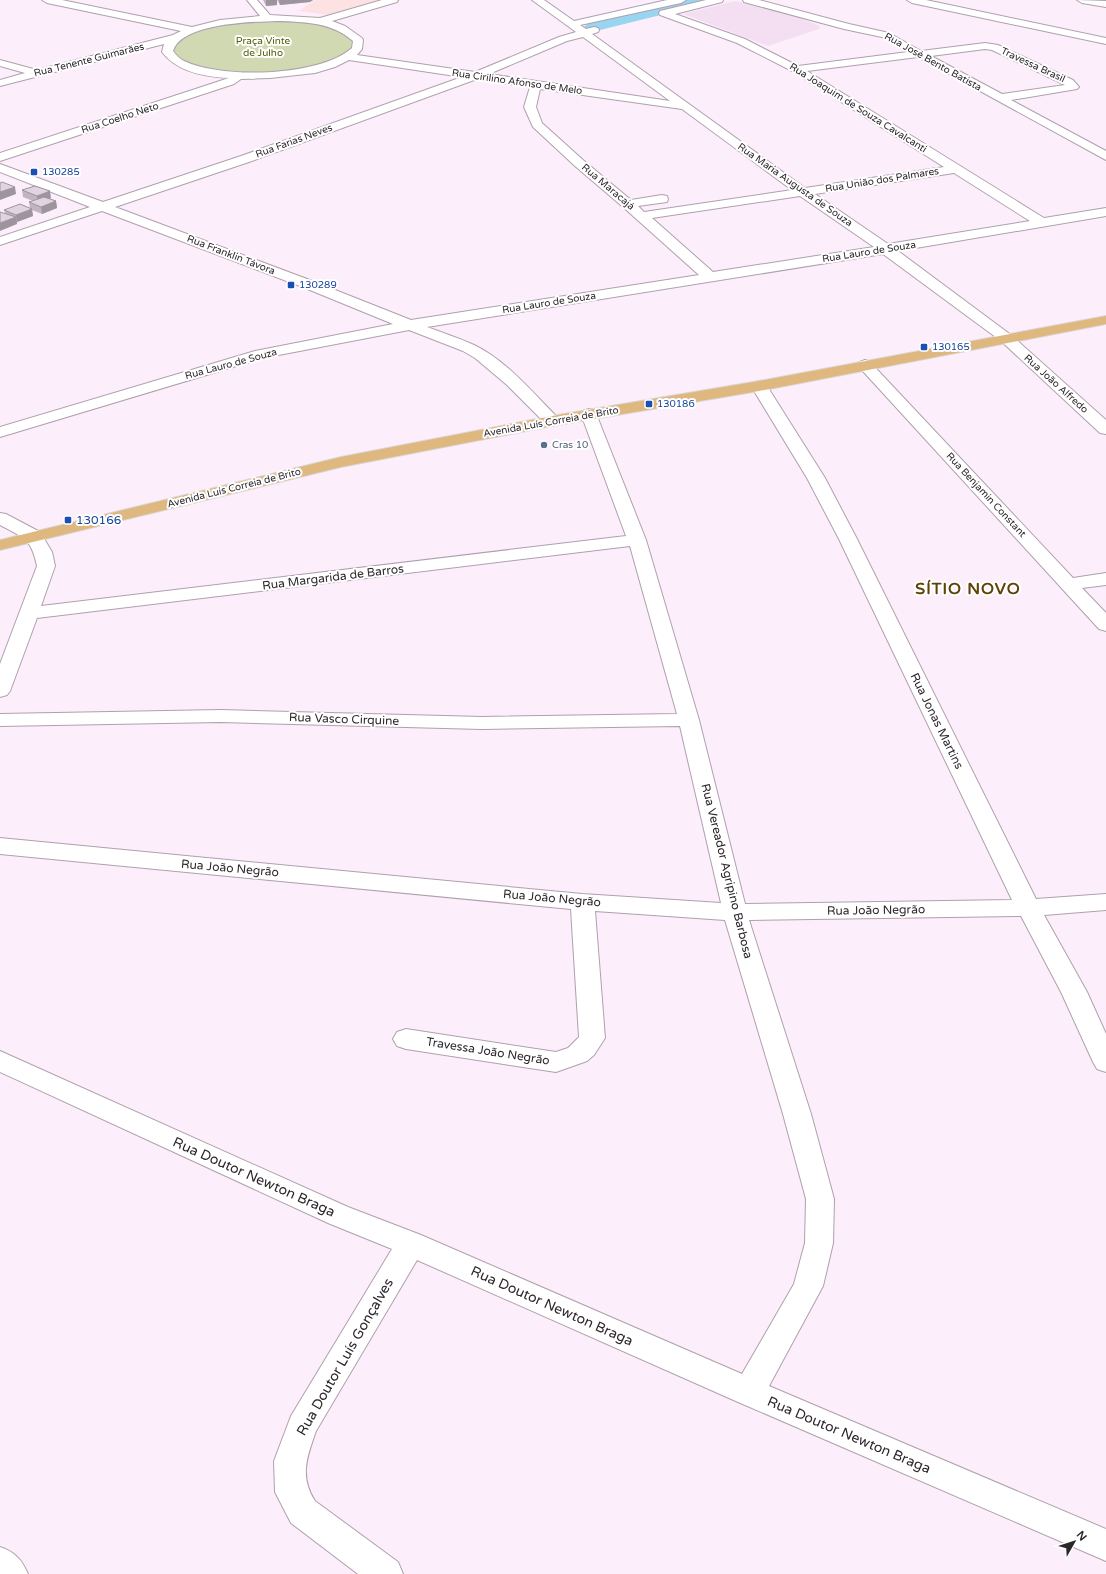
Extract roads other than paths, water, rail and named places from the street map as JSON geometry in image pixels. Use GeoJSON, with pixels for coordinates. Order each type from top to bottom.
{"type":"FeatureCollection","features":[{"type":"Feature","properties":{"kind":"main road","name":"Avenida Luís Correia de Brito"},"geometry":{"type":"LineString","coordinates":[[0,545],[341,462],[589,414],[758,386],[1106,320]]}},
{"type":"Feature","properties":{"kind":"street"},"geometry":{"type":"LineString","coordinates":[[47,0],[193,30]]}},
{"type":"Feature","properties":{"kind":"street"},"geometry":{"type":"LineString","coordinates":[[252,0],[267,18]]}},
{"type":"Feature","properties":{"kind":"street"},"geometry":{"type":"LineString","coordinates":[[318,22],[393,0]]}},
{"type":"Feature","properties":{"kind":"street"},"geometry":{"type":"LineString","coordinates":[[537,0],[584,33]]}},
{"type":"Feature","properties":{"kind":"street"},"geometry":{"type":"LineString","coordinates":[[572,24],[680,0]]}},
{"type":"Feature","properties":{"kind":"street","name":"Rua Farias Neves"},"geometry":{"type":"LineString","coordinates":[[0,241],[245,158],[475,76],[535,50],[584,33],[718,0]]}},
{"type":"Feature","properties":{"kind":"street","name":"Rua José Bento Batista"},"geometry":{"type":"LineString","coordinates":[[748,0],[848,27],[885,35],[1106,156]]}},
{"type":"Feature","properties":{"kind":"street"},"geometry":{"type":"LineString","coordinates":[[912,0],[1106,40]]}},
{"type":"Feature","properties":{"kind":"street"},"geometry":{"type":"LineString","coordinates":[[1082,0],[1106,4]]}},
{"type":"Feature","properties":{"kind":"street","name":"Rua Joaquim de Souza Cavalcanti"},"geometry":{"type":"LineString","coordinates":[[664,13],[741,41],[796,68],[1041,222]]}},
{"type":"Feature","properties":{"kind":"street"},"geometry":{"type":"LineString","coordinates":[[267,18],[294,19],[331,24],[350,32],[358,40],[357,49],[348,57],[330,65],[298,73],[268,76],[236,76],[193,69],[171,59],[167,52],[171,43],[178,37],[193,30],[218,23],[267,18]]}},
{"type":"Feature","properties":{"kind":"street","name":"Rua Maria Augusta de Souza"},"geometry":{"type":"LineString","coordinates":[[584,33],[803,192],[886,249],[1006,338]]}},
{"type":"Feature","properties":{"kind":"street","name":"Rua Tenente Guimarães"},"geometry":{"type":"LineString","coordinates":[[0,83],[178,37]]}},
{"type":"Feature","properties":{"kind":"street","name":"Travessa Brasil"},"geometry":{"type":"LineString","coordinates":[[796,68],[978,46],[991,46],[1069,82],[1073,87],[998,98]]}},
{"type":"Feature","properties":{"kind":"street","name":"Rua Cirilino Afonso de Melo"},"geometry":{"type":"LineString","coordinates":[[348,57],[686,107]]}},
{"type":"Feature","properties":{"kind":"street"},"geometry":{"type":"LineString","coordinates":[[0,63],[36,73]]}},
{"type":"Feature","properties":{"kind":"street","name":"Rua Coelho Neto"},"geometry":{"type":"LineString","coordinates":[[0,157],[230,82],[235,79],[236,76]]}},
{"type":"Feature","properties":{"kind":"street","name":"Rua Maracajá"},"geometry":{"type":"LineString","coordinates":[[536,85],[530,107],[537,124],[579,163],[628,204],[710,277]]}},
{"type":"Feature","properties":{"kind":"street"},"geometry":{"type":"LineString","coordinates":[[1089,146],[1106,144]]}},
{"type":"Feature","properties":{"kind":"street","name":"Rua União dos Palmares"},"geometry":{"type":"LineString","coordinates":[[916,161],[939,158]]}},
{"type":"Feature","properties":{"kind":"street","name":"Rua Franklin Távora"},"geometry":{"type":"LineString","coordinates":[[0,168],[303,282],[468,348],[484,357],[497,367],[552,421]]}},
{"type":"Feature","properties":{"kind":"street","name":"Rua União dos Palmares"},"geometry":{"type":"LineString","coordinates":[[641,216],[956,169]]}},
{"type":"Feature","properties":{"kind":"street"},"geometry":{"type":"LineString","coordinates":[[772,182],[802,178]]}},
{"type":"Feature","properties":{"kind":"street"},"geometry":{"type":"LineString","coordinates":[[628,204],[673,197]]}},
{"type":"Feature","properties":{"kind":"street","name":"Rua Lauro de Souza"},"geometry":{"type":"LineString","coordinates":[[0,432],[260,354],[409,325],[886,249],[1106,212]]}},
{"type":"Feature","properties":{"kind":"street","name":"Rua João Alfredo"},"geometry":{"type":"LineString","coordinates":[[1006,338],[1106,429]]}},
{"type":"Feature","properties":{"kind":"street","name":"Rua Benjamin Constant"},"geometry":{"type":"LineString","coordinates":[[865,365],[1106,625]]}},
{"type":"Feature","properties":{"kind":"street","name":"Rua Jonas Martins"},"geometry":{"type":"LineString","coordinates":[[758,386],[816,478],[844,532],[1028,908],[1074,992],[1106,1062]]}},
{"type":"Feature","properties":{"kind":"street","name":"Rua Vereador Agripino Barbosa"},"geometry":{"type":"LineString","coordinates":[[589,414],[637,540],[689,720],[735,912],[797,1114],[820,1199],[819,1243],[808,1286],[749,1392]]}},
{"type":"Feature","properties":{"kind":"street"},"geometry":{"type":"LineString","coordinates":[[0,518],[34,536],[43,552],[46,566],[0,691]]}},
{"type":"Feature","properties":{"kind":"street","name":"Rua Margarida de Barros"},"geometry":{"type":"LineString","coordinates":[[28,613],[637,540]]}},
{"type":"Feature","properties":{"kind":"street"},"geometry":{"type":"LineString","coordinates":[[1069,584],[1106,579]]}},
{"type":"Feature","properties":{"kind":"street","name":"Rua Vasco Cirquine"},"geometry":{"type":"LineString","coordinates":[[0,720],[220,716],[482,723],[689,720]]}},
{"type":"Feature","properties":{"kind":"street","name":"Rua João Negrão"},"geometry":{"type":"LineString","coordinates":[[0,846],[582,902],[735,912],[1028,908],[1106,902]]}},
{"type":"Feature","properties":{"kind":"street","name":"Travessa João Negrão"},"geometry":{"type":"LineString","coordinates":[[406,1039],[556,1062],[573,1058],[586,1049],[592,1038],[582,902]]}},
{"type":"Feature","properties":{"kind":"street","name":"Rua Doutor Newton Braga"},"geometry":{"type":"LineString","coordinates":[[0,1061],[338,1216],[411,1244],[749,1392],[1106,1545]]}},
{"type":"Feature","properties":{"kind":"street","name":"Rua Doutor Luís Gonçalves"},"geometry":{"type":"LineString","coordinates":[[386,1574],[303,1512],[292,1492],[290,1461],[302,1426],[411,1244]]}},
{"type":"Feature","properties":{"kind":"street"},"geometry":{"type":"LineString","coordinates":[[0,1563],[10,1574]]}},
{"type":"Feature","properties":{"kind":"waterway"},"geometry":{"type":"LineString","coordinates":[[592,27],[704,0]]}},
{"type":"Feature","properties":{"kind":"place","name":"130285"},"geometry":{"type":"Point","coordinates":[34,172]}},
{"type":"Feature","properties":{"kind":"place","name":"130289"},"geometry":{"type":"Point","coordinates":[291,285]}},
{"type":"Feature","properties":{"kind":"place","name":"130165"},"geometry":{"type":"Point","coordinates":[924,347]}},
{"type":"Feature","properties":{"kind":"place","name":"130186"},"geometry":{"type":"Point","coordinates":[649,404]}},
{"type":"Feature","properties":{"kind":"place","name":"Cras 10"},"geometry":{"type":"Point","coordinates":[544,445]}},
{"type":"Feature","properties":{"kind":"place","name":"130166"},"geometry":{"type":"Point","coordinates":[68,520]}},
{"type":"Feature","properties":{"kind":"district","name":"SÍTIO NOVO"},"geometry":{"type":"Point","coordinates":[968,589]}},
{"type":"Feature","properties":{"kind":"park label","name":"Praça Vinte de Julho"},"geometry":{"type":"Point","coordinates":[263,46]}}]}
